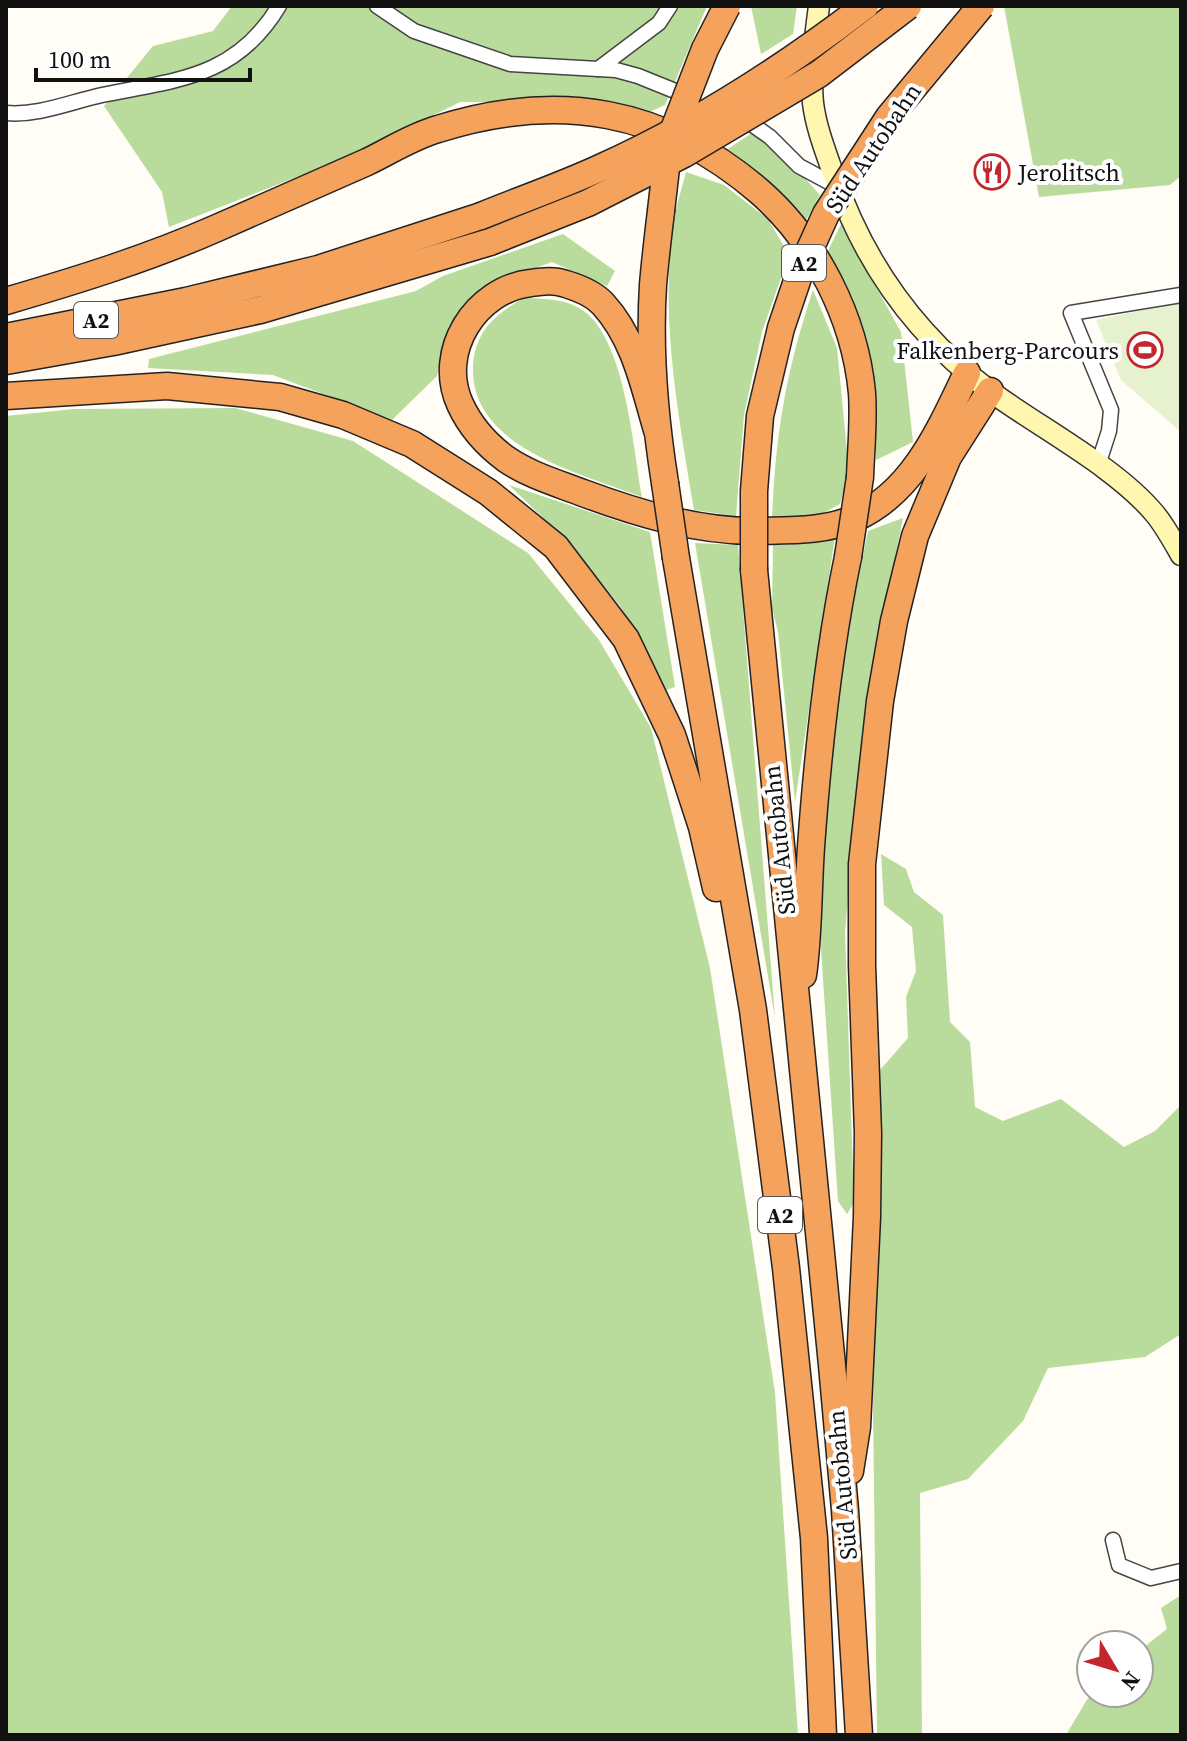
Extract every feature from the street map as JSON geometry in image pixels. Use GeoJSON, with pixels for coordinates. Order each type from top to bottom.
{"type":"FeatureCollection","features":[{"type":"Feature","properties":{"kind":"highway","name":"Süd Autobahn"},"geometry":{"type":"LineString","coordinates":[[727,6],[705,49],[669,142],[653,287],[657,430],[753,1010],[804,1420],[814,1538],[823,1735]]}},
{"type":"Feature","properties":{"kind":"highway","name":"A2"},"geometry":{"type":"LineString","coordinates":[[6,337],[186,301],[318,269],[481,216],[601,167],[699,117],[811,47],[865,6]]}},
{"type":"Feature","properties":{"kind":"highway","name":"A2"},"geometry":{"type":"LineString","coordinates":[[6,361],[113,342],[260,310],[490,242],[588,203],[684,154],[819,74],[908,6]]}},
{"type":"Feature","properties":{"kind":"highway","name":"Süd Autobahn"},"geometry":{"type":"LineString","coordinates":[[859,1735],[845,1510],[754,570],[754,491],[760,416],[781,328],[801,269],[826,214],[889,117],[981,6]]}},
{"type":"Feature","properties":{"kind":"highway"},"geometry":{"type":"LineString","coordinates":[[6,301],[137,261],[216,229],[434,130],[483,116],[559,109],[628,119],[680,137],[731,168],[779,211],[816,260],[829,283],[854,351],[862,392],[860,477],[830,660],[816,772],[807,895],[808,938],[798,1018]]}},
{"type":"Feature","properties":{"kind":"highway"},"geometry":{"type":"LineString","coordinates":[[657,430],[631,345],[619,323],[600,301],[578,287],[553,280],[514,285],[488,298],[470,317],[457,343],[454,382],[459,402],[488,445],[535,475],[613,504],[645,514],[725,529],[804,530],[854,519],[874,507],[916,468],[936,438],[967,373]]}},
{"type":"Feature","properties":{"kind":"highway"},"geometry":{"type":"LineString","coordinates":[[6,396],[167,386],[280,397],[343,415],[412,444],[488,492],[540,532],[556,547],[626,639],[653,692],[672,735],[702,827],[727,935],[753,1010]]}},
{"type":"Feature","properties":{"kind":"highway"},"geometry":{"type":"LineString","coordinates":[[845,1510],[857,1427],[867,1217],[862,864],[878,716],[894,621],[915,536],[948,457],[990,391]]}},
{"type":"Feature","properties":{"kind":"main road"},"geometry":{"type":"LineString","coordinates":[[819,6],[813,101],[817,128],[856,232],[888,286],[929,338],[967,373],[1098,465],[1156,514],[1181,555]]}},
{"type":"Feature","properties":{"kind":"street"},"geometry":{"type":"LineString","coordinates":[[6,113],[22,115],[102,95],[161,86],[208,70],[244,51],[269,24],[279,6]]}},
{"type":"Feature","properties":{"kind":"street"},"geometry":{"type":"LineString","coordinates":[[377,6],[414,31],[510,64],[598,69],[638,76],[740,117],[770,137],[799,166],[838,187]]}},
{"type":"Feature","properties":{"kind":"street"},"geometry":{"type":"LineString","coordinates":[[598,69],[659,23],[670,6]]}},
{"type":"Feature","properties":{"kind":"street"},"geometry":{"type":"LineString","coordinates":[[1098,465],[1109,431],[1111,410],[1071,313],[1181,295]]}},
{"type":"Feature","properties":{"kind":"street"},"geometry":{"type":"LineString","coordinates":[[1113,1540],[1119,1565],[1151,1578],[1181,1571]]}},
{"type":"Feature","properties":{"kind":"green space"},"geometry":{"type":"Polygon","coordinates":[[[232,6],[707,6],[665,105],[643,115],[602,102],[460,102],[358,153],[169,227],[162,192],[104,106],[153,46],[213,31],[232,6]]]}},
{"type":"Feature","properties":{"kind":"green space"},"geometry":{"type":"Polygon","coordinates":[[[751,6],[797,6],[793,34],[761,54],[751,6]]]}},
{"type":"Feature","properties":{"kind":"green space"},"geometry":{"type":"Polygon","coordinates":[[[1004,6],[1181,6],[1181,176],[1170,185],[1039,197],[1004,6]]]}},
{"type":"Feature","properties":{"kind":"green space"},"geometry":{"type":"Polygon","coordinates":[[[755,131],[791,163],[820,195],[803,226],[723,152],[755,131]]]}},
{"type":"Feature","properties":{"kind":"green space"},"geometry":{"type":"Polygon","coordinates":[[[686,172],[724,185],[768,219],[789,255],[762,332],[744,415],[736,516],[694,510],[678,407],[670,337],[669,267],[673,224],[686,172]]]}},
{"type":"Feature","properties":{"kind":"green space"},"geometry":{"type":"Polygon","coordinates":[[[841,224],[901,332],[913,442],[876,460],[871,363],[826,255],[841,224]]]}},
{"type":"Feature","properties":{"kind":"green space"},"geometry":{"type":"Polygon","coordinates":[[[563,234],[615,271],[607,286],[552,262],[481,288],[448,327],[437,376],[392,420],[273,375],[148,368],[149,359],[416,291],[443,276],[563,234]]]}},
{"type":"Feature","properties":{"kind":"green space"},"geometry":{"type":"Polygon","coordinates":[[[813,290],[837,348],[849,472],[840,504],[811,520],[772,521],[784,404],[813,290]]]}},
{"type":"Feature","properties":{"kind":"green space"},"geometry":{"type":"Polygon","coordinates":[[[524,298],[559,301],[579,308],[595,321],[607,341],[624,394],[642,497],[534,454],[510,438],[490,419],[477,396],[473,368],[477,344],[495,318],[524,298]]]}},
{"type":"Feature","properties":{"kind":"green space","name":"Falkenberg-Parcours"},"geometry":{"type":"Polygon","coordinates":[[[1181,302],[1181,432],[1121,380],[1096,320],[1181,302]]]}},
{"type":"Feature","properties":{"kind":"green space"},"geometry":{"type":"Polygon","coordinates":[[[235,408],[353,441],[528,553],[599,640],[651,728],[710,968],[775,1393],[798,1735],[6,1735],[6,416],[74,409],[235,408]]]}},
{"type":"Feature","properties":{"kind":"green space"},"geometry":{"type":"Polygon","coordinates":[[[509,485],[650,532],[675,687],[666,690],[620,606],[564,538],[509,485]]]}},
{"type":"Feature","properties":{"kind":"green space"},"geometry":{"type":"Polygon","coordinates":[[[903,518],[867,693],[845,931],[854,1203],[847,1214],[838,1201],[821,949],[822,839],[841,664],[868,531],[903,518]]]}},
{"type":"Feature","properties":{"kind":"green space"},"geometry":{"type":"Polygon","coordinates":[[[835,537],[795,802],[778,632],[772,608],[773,545],[803,544],[835,537]]]}},
{"type":"Feature","properties":{"kind":"green space"},"geometry":{"type":"Polygon","coordinates":[[[695,543],[738,545],[775,1018],[695,543]]]}},
{"type":"Feature","properties":{"kind":"green space"},"geometry":{"type":"Polygon","coordinates":[[[881,854],[906,869],[914,892],[943,915],[950,1022],[970,1042],[975,1107],[1003,1121],[1061,1099],[1124,1147],[1155,1131],[1181,1105],[1181,1334],[1145,1357],[1048,1368],[1023,1421],[968,1479],[920,1493],[922,1735],[877,1735],[873,1404],[880,1070],[908,1038],[906,997],[916,971],[912,927],[884,905],[881,854]]]}},
{"type":"Feature","properties":{"kind":"green space"},"geometry":{"type":"Polygon","coordinates":[[[1181,1595],[1181,1735],[1066,1735],[1081,1709],[1155,1709],[1155,1638],[1167,1629],[1161,1608],[1181,1595]]]}},
{"type":"Feature","properties":{"kind":"place","name":"Jerolitsch"},"geometry":{"type":"Point","coordinates":[992,172]}},
{"type":"Feature","properties":{"kind":"place","name":"Falkenberg-Parcours"},"geometry":{"type":"Point","coordinates":[1145,350]}}]}
